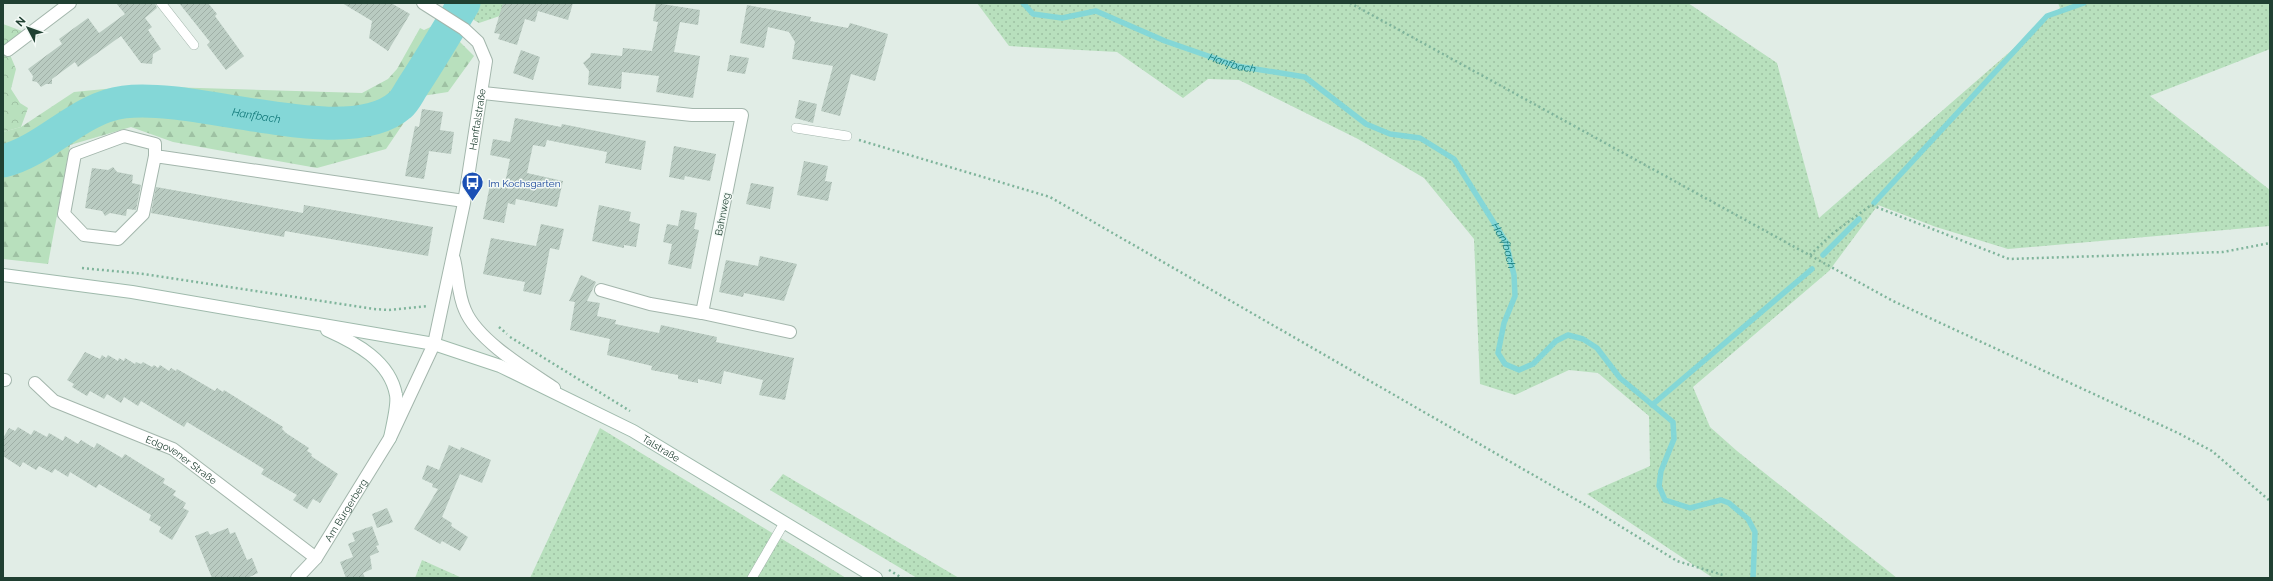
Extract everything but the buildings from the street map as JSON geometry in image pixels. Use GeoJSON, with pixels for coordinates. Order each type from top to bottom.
{"type":"FeatureCollection","features":[{"type":"Feature","properties":{"kind":"street"},"geometry":{"type":"LineString","coordinates":[[8,50],[70,3]]}},
{"type":"Feature","properties":{"kind":"street","name":"Hanftalstraße"},"geometry":{"type":"LineString","coordinates":[[431,5],[443,16],[464,29],[478,42],[486,61],[483,92],[464,200],[434,344]]}},
{"type":"Feature","properties":{"kind":"street","name":"Bahnweg"},"geometry":{"type":"LineString","coordinates":[[483,92],[692,115],[742,115],[702,313]]}},
{"type":"Feature","properties":{"kind":"street"},"geometry":{"type":"LineString","coordinates":[[124,136],[154,144],[154,156],[143,214],[118,239],[84,235],[64,214],[75,154],[124,136]]}},
{"type":"Feature","properties":{"kind":"street"},"geometry":{"type":"LineString","coordinates":[[154,156],[464,200]]}},
{"type":"Feature","properties":{"kind":"street","name":"Hanftalstraße"},"geometry":{"type":"LineString","coordinates":[[453,254],[464,310],[475,329],[515,361],[566,396]]}},
{"type":"Feature","properties":{"kind":"street"},"geometry":{"type":"LineString","coordinates":[[3,275],[132,292],[310,322]]}},
{"type":"Feature","properties":{"kind":"street"},"geometry":{"type":"LineString","coordinates":[[600,290],[650,304],[702,313],[790,332]]}},
{"type":"Feature","properties":{"kind":"street","name":"Talstraße"},"geometry":{"type":"LineString","coordinates":[[310,322],[434,344],[500,366],[566,396],[633,431],[876,578]]}},
{"type":"Feature","properties":{"kind":"street","name":"Am Bürgerberg"},"geometry":{"type":"LineString","coordinates":[[310,322],[354,342],[385,368],[397,396],[390,438]]}},
{"type":"Feature","properties":{"kind":"street","name":"Am Bürgerberg"},"geometry":{"type":"LineString","coordinates":[[296,578],[316,558],[390,438],[434,344]]}},
{"type":"Feature","properties":{"kind":"street","name":"Edgovener Straße"},"geometry":{"type":"LineString","coordinates":[[35,383],[54,402],[173,449],[316,558]]}},
{"type":"Feature","properties":{"kind":"lane"},"geometry":{"type":"LineString","coordinates":[[161,3],[194,46]]}},
{"type":"Feature","properties":{"kind":"lane"},"geometry":{"type":"LineString","coordinates":[[796,128],[847,136]]}},
{"type":"Feature","properties":{"kind":"lane"},"geometry":{"type":"LineString","coordinates":[[752,578],[784,523]]}},
{"type":"Feature","properties":{"kind":"path"},"geometry":{"type":"LineString","coordinates":[[1350,3],[1893,301],[2178,433],[2212,451],[2270,501]]}},
{"type":"Feature","properties":{"kind":"path"},"geometry":{"type":"LineString","coordinates":[[847,136],[1050,197],[1589,507],[1677,561],[1723,575]]}},
{"type":"Feature","properties":{"kind":"path"},"geometry":{"type":"LineString","coordinates":[[1810,255],[1832,234],[1871,205],[2009,259],[2223,252],[2270,243]]}},
{"type":"Feature","properties":{"kind":"path"},"geometry":{"type":"LineString","coordinates":[[81,268],[144,274],[374,309]]}},
{"type":"Feature","properties":{"kind":"green space"},"geometry":{"type":"Polygon","coordinates":[[[457,3],[538,3],[479,23],[454,8],[457,3]]]}},
{"type":"Feature","properties":{"kind":"green space"},"geometry":{"type":"Polygon","coordinates":[[[977,3],[1688,3],[1777,63],[1819,218],[2060,8],[2058,3],[2270,3],[2270,49],[2150,96],[2270,190],[2270,226],[2008,249],[1936,227],[1878,205],[1829,271],[1693,387],[1710,427],[1737,451],[1897,578],[1713,578],[1587,494],[1650,466],[1649,416],[1598,373],[1569,370],[1515,395],[1480,384],[1474,239],[1424,178],[1358,139],[1239,80],[1208,79],[1183,98],[1117,52],[1009,46],[977,3]]]}},
{"type":"Feature","properties":{"kind":"green space"},"geometry":{"type":"Polygon","coordinates":[[[3,24],[22,31],[8,50],[16,69],[11,89],[20,103],[28,108],[21,127],[3,132],[3,24]]]}},
{"type":"Feature","properties":{"kind":"green space"},"geometry":{"type":"Polygon","coordinates":[[[437,24],[452,34],[474,56],[448,92],[422,96],[386,149],[317,168],[173,142],[131,127],[70,145],[48,264],[3,259],[3,132],[21,127],[74,92],[135,86],[362,93],[388,79],[397,69],[420,28],[424,30],[437,24]]]}},
{"type":"Feature","properties":{"kind":"green space"},"geometry":{"type":"Polygon","coordinates":[[[600,428],[846,578],[530,578],[600,428]]]}},
{"type":"Feature","properties":{"kind":"green space"},"geometry":{"type":"Polygon","coordinates":[[[783,474],[959,578],[917,578],[770,490],[783,474]]]}},
{"type":"Feature","properties":{"kind":"green space"},"geometry":{"type":"Polygon","coordinates":[[[422,560],[462,578],[415,578],[422,560]]]}},
{"type":"Feature","properties":{"kind":"waterway","name":"Hanfbach"},"geometry":{"type":"LineString","coordinates":[[3,161],[19,156],[34,148],[92,112],[107,106],[124,102],[154,101],[308,122],[344,123],[376,118],[400,105],[404,100],[464,3]]}},
{"type":"Feature","properties":{"kind":"waterway","name":"Hanfbach"},"geometry":{"type":"LineString","coordinates":[[1023,3],[1033,14],[1062,18],[1096,11],[1165,41],[1237,66],[1305,77],[1366,124],[1390,134],[1420,138],[1454,159],[1506,242],[1514,275],[1515,296],[1504,323],[1498,353],[1505,364],[1519,370],[1533,364],[1556,341],[1568,335],[1583,339],[1597,348],[1620,378],[1673,422],[1674,439],[1661,471],[1659,486],[1665,500],[1690,508],[1721,500],[1729,503],[1748,519],[1755,532],[1753,578]]}},
{"type":"Feature","properties":{"kind":"waterway"},"geometry":{"type":"LineString","coordinates":[[1874,203],[2047,16],[2084,3]]}},
{"type":"Feature","properties":{"kind":"waterway"},"geometry":{"type":"LineString","coordinates":[[1823,255],[1859,219]]}},
{"type":"Feature","properties":{"kind":"waterway"},"geometry":{"type":"LineString","coordinates":[[1652,405],[1812,269]]}},
{"type":"Feature","properties":{"kind":"place","name":"Im Kochsgarten"},"geometry":{"type":"Point","coordinates":[473,202]}}]}
